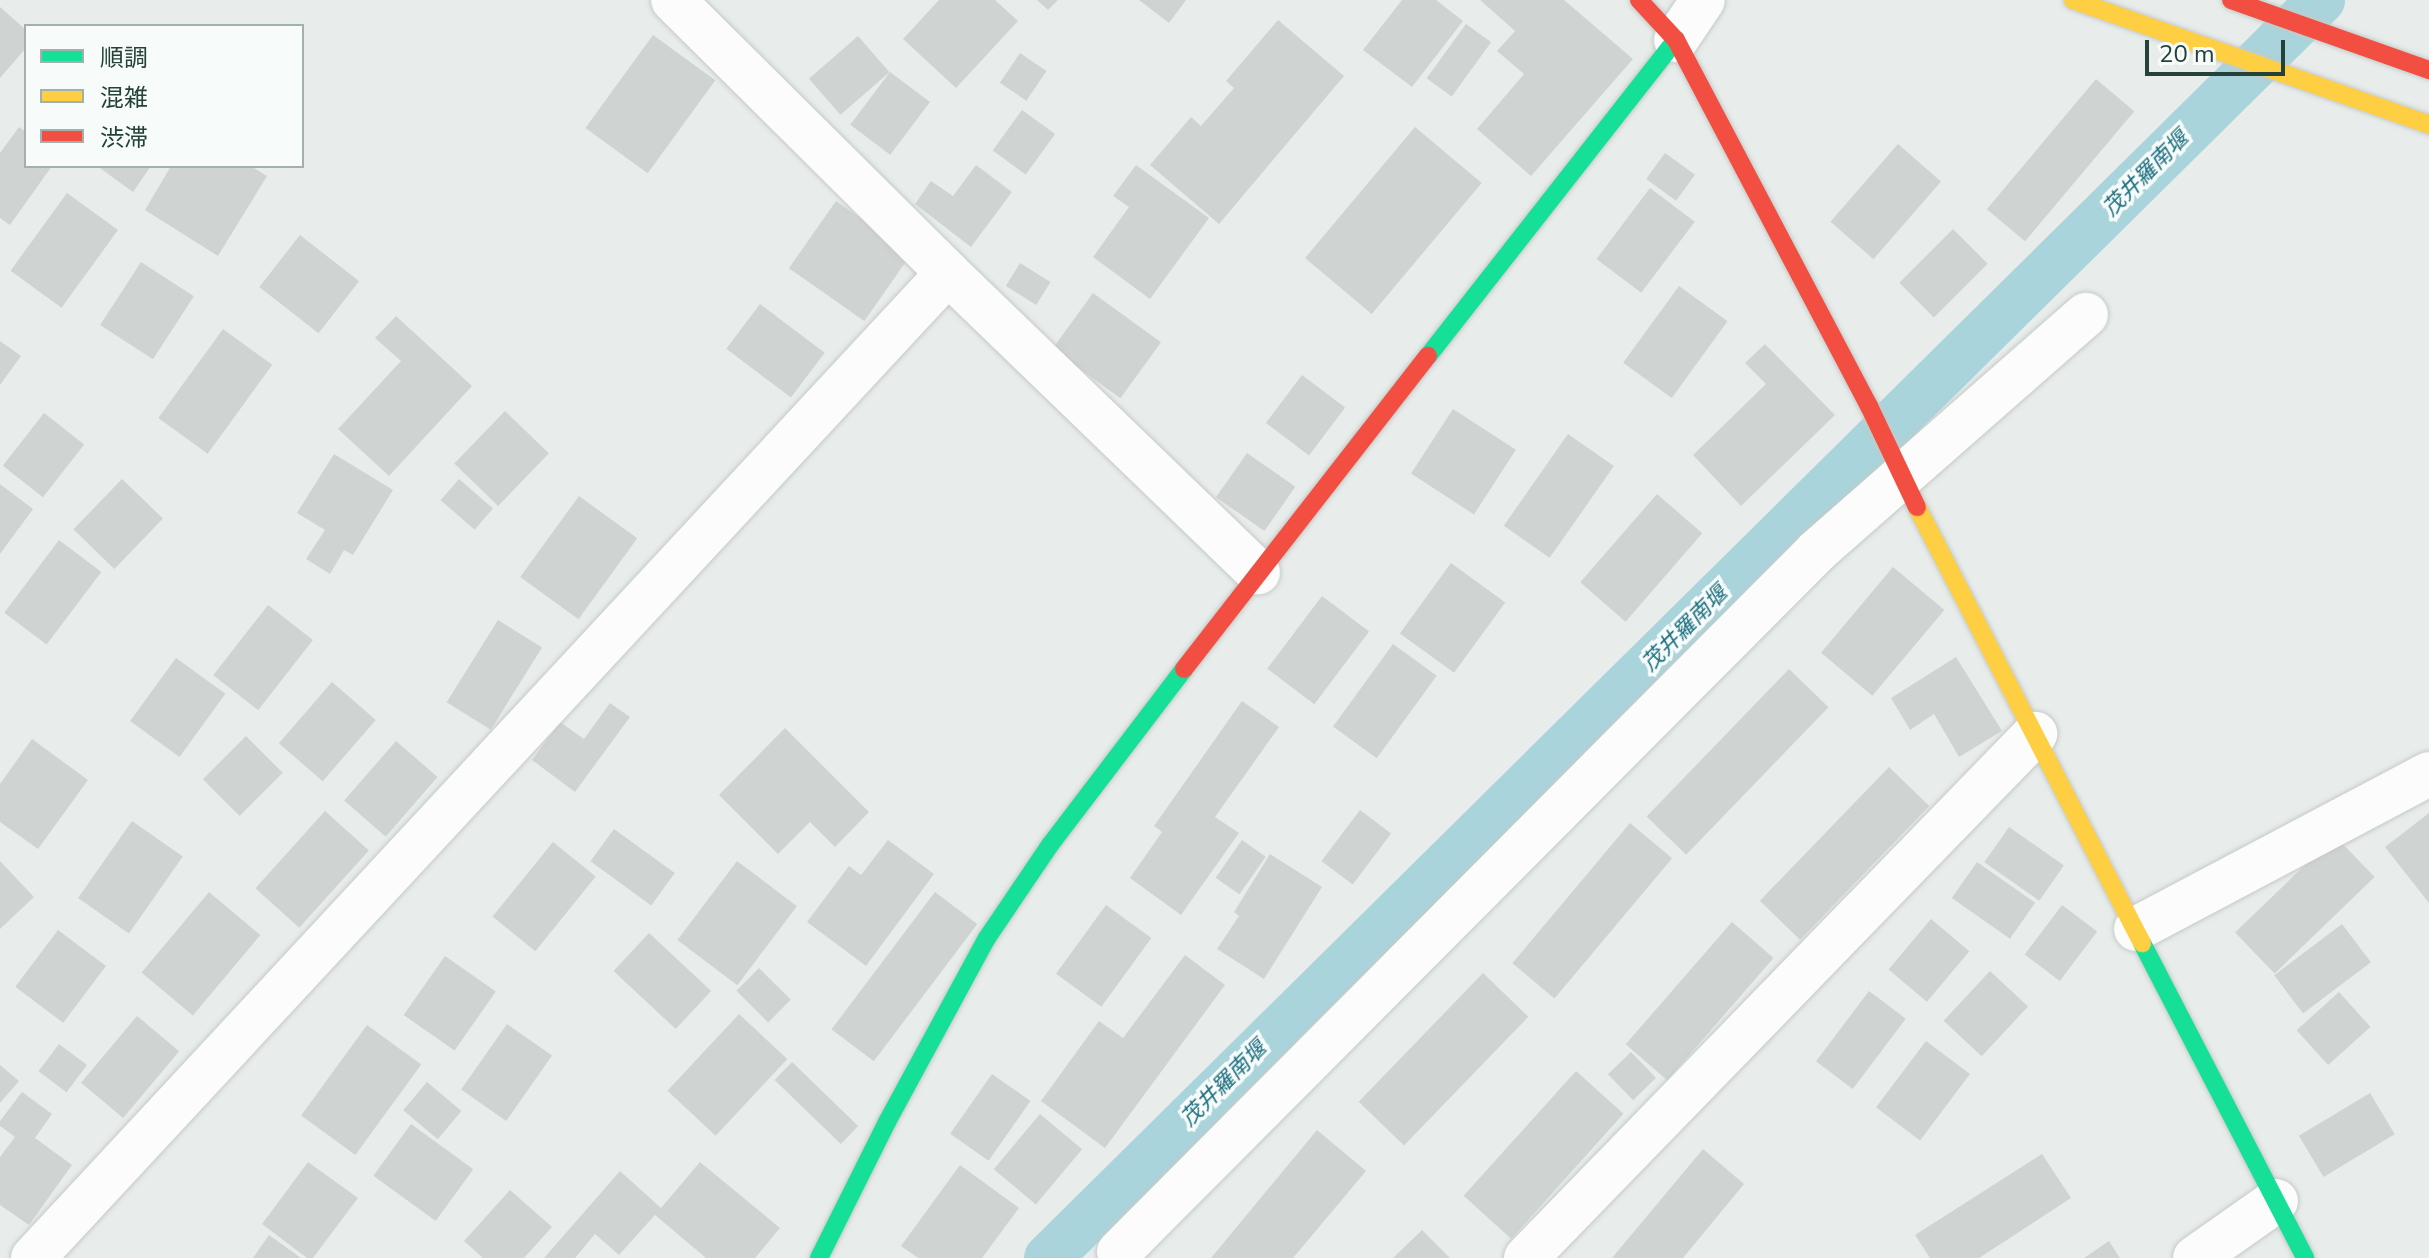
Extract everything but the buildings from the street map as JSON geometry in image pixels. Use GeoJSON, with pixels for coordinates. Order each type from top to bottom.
{"type":"FeatureCollection","features":[{"type":"Feature","properties":{"kind":"street"},"geometry":{"type":"LineString","coordinates":[[673,0],[948,273],[1258,572]]}},
{"type":"Feature","properties":{"kind":"street"},"geometry":{"type":"LineString","coordinates":[[1639,0],[1676,40],[1869,406],[2305,1258]]}},
{"type":"Feature","properties":{"kind":"street"},"geometry":{"type":"LineString","coordinates":[[819,1258],[887,1122],[987,938],[1050,845],[1258,572],[1676,40],[1703,0]]}},
{"type":"Feature","properties":{"kind":"street"},"geometry":{"type":"LineString","coordinates":[[2073,0],[2429,125]]}},
{"type":"Feature","properties":{"kind":"street"},"geometry":{"type":"LineString","coordinates":[[2231,0],[2429,70]]}},
{"type":"Feature","properties":{"kind":"street"},"geometry":{"type":"LineString","coordinates":[[33,1258],[948,273]]}},
{"type":"Feature","properties":{"kind":"street"},"geometry":{"type":"LineString","coordinates":[[1119,1252],[1806,562],[1900,471],[2086,315]]}},
{"type":"Feature","properties":{"kind":"street"},"geometry":{"type":"LineString","coordinates":[[1526,1258],[2035,734]]}},
{"type":"Feature","properties":{"kind":"street"},"geometry":{"type":"LineString","coordinates":[[2136,929],[2429,774]]}},
{"type":"Feature","properties":{"kind":"street"},"geometry":{"type":"LineString","coordinates":[[2195,1258],[2276,1201]]}},
{"type":"Feature","properties":{"kind":"waterway","name":"茂井羅南堰"},"geometry":{"type":"LineString","coordinates":[[1048,1258],[2321,0]]}},
{"type":"Feature","properties":{"kind":"traffic: fast"},"geometry":{"type":"LineString","coordinates":[[1428,356],[1676,40]]}},
{"type":"Feature","properties":{"kind":"traffic: fast"},"geometry":{"type":"LineString","coordinates":[[819,1258],[887,1122],[987,938],[1050,845],[1184,669]]}},
{"type":"Feature","properties":{"kind":"traffic: fast"},"geometry":{"type":"LineString","coordinates":[[2142,943],[2305,1258]]}},
{"type":"Feature","properties":{"kind":"traffic: slow"},"geometry":{"type":"LineString","coordinates":[[2073,0],[2429,125]]}},
{"type":"Feature","properties":{"kind":"traffic: slow"},"geometry":{"type":"LineString","coordinates":[[1917,507],[2142,943]]}},
{"type":"Feature","properties":{"kind":"traffic: jam"},"geometry":{"type":"LineString","coordinates":[[1639,0],[1676,40],[1869,406],[1917,507]]}},
{"type":"Feature","properties":{"kind":"traffic: jam"},"geometry":{"type":"LineString","coordinates":[[2231,0],[2429,70]]}},
{"type":"Feature","properties":{"kind":"traffic: jam"},"geometry":{"type":"LineString","coordinates":[[1184,669],[1428,356]]}}]}
